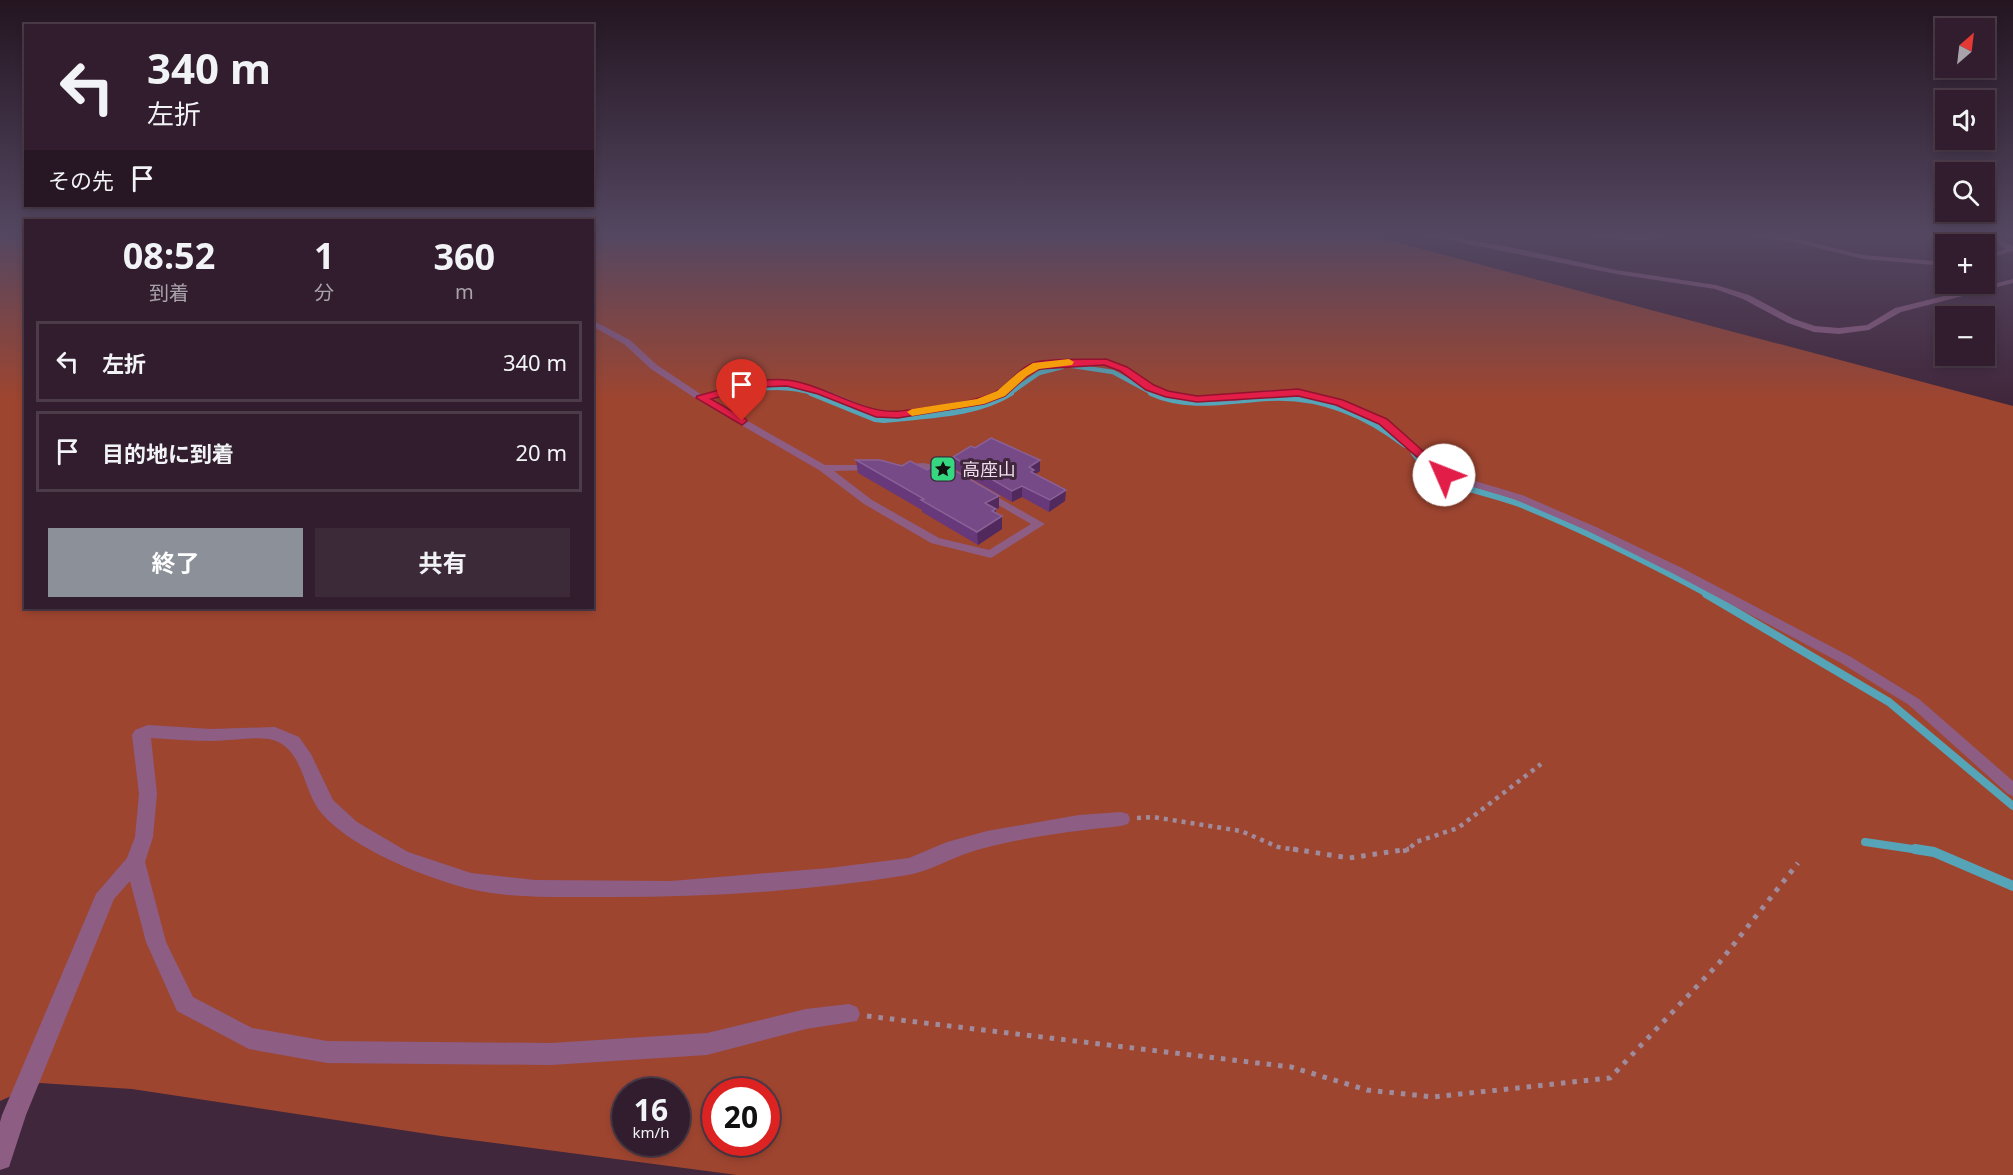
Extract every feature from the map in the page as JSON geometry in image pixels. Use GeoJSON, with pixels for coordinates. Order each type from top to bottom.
{"type":"FeatureCollection","features":[{"type":"Feature","properties":{"kind":"street"},"geometry":{"type":"LineString","coordinates":[[0,1158],[14,1115],[106,894],[135,862],[144,837],[148,794],[141,735],[148,731],[211,735],[275,733],[293,742],[302,754],[326,805],[350,827],[402,858],[471,881],[535,888],[671,889],[829,876],[911,866],[954,848],[987,839],[1079,823],[1121,819]]}},
{"type":"Feature","properties":{"kind":"street"},"geometry":{"type":"LineString","coordinates":[[135,862],[156,942],[185,1004],[249,1038],[327,1052],[551,1054],[707,1044],[806,1019],[849,1014]]}},
{"type":"Feature","properties":{"kind":"lane"},"geometry":{"type":"LineString","coordinates":[[1724,290],[1746,297],[1791,321],[1814,329],[1830,330],[1869,327],[1898,310],[1978,290]]}},
{"type":"Feature","properties":{"kind":"lane"},"geometry":{"type":"LineString","coordinates":[[594,323],[627,342],[654,367],[701,398],[823,468],[868,502],[935,541],[991,554],[1039,524],[981,491]]}},
{"type":"Feature","properties":{"kind":"lane"},"geometry":{"type":"LineString","coordinates":[[701,398],[759,384],[787,383],[822,392],[879,415],[898,415],[980,402],[1001,393],[1023,374],[1037,366],[1106,362],[1124,369],[1150,387],[1166,394],[1197,399],[1298,393],[1339,403],[1383,421],[1444,475],[1518,497],[1592,529],[1678,571],[1846,660],[1914,702],[2013,790]]}},
{"type":"Feature","properties":{"kind":"lane"},"geometry":{"type":"LineString","coordinates":[[823,468],[924,466],[943,469],[953,475]]}},
{"type":"Feature","properties":{"kind":"path"},"geometry":{"type":"LineString","coordinates":[[1121,819],[1153,817],[1218,827],[1241,831],[1278,847],[1349,858],[1389,853],[1408,850],[1416,842],[1458,828],[1541,764]]}},
{"type":"Feature","properties":{"kind":"path"},"geometry":{"type":"LineString","coordinates":[[849,1014],[1292,1067],[1367,1090],[1433,1097],[1611,1078],[1719,963],[1798,863]]}},
{"type":"Feature","properties":{"kind":"shaded area"},"geometry":{"type":"Polygon","coordinates":[[[0,290],[24,290],[24,609],[594,609],[594,290],[1576,290],[2013,406],[2013,1175],[737,1175],[441,1136],[132,1089],[40,1083],[0,1101],[0,290]]]}},
{"type":"Feature","properties":{"kind":"building"},"geometry":{"type":"Polygon","coordinates":[[[991,438],[1040,460],[1029,467],[1034,470],[1031,472],[1066,490],[1050,500],[1022,486],[1012,491],[953,457],[991,438]]]}},
{"type":"Feature","properties":{"kind":"building"},"geometry":{"type":"Polygon","coordinates":[[[856,460],[880,460],[902,466],[910,461],[927,470],[940,462],[999,496],[985,503],[996,509],[992,511],[1002,516],[977,532],[856,460]]]}},
{"type":"Feature","properties":{"kind":"waterway"},"geometry":{"type":"LineString","coordinates":[[1073,366],[1113,372],[1154,394]]}},
{"type":"Feature","properties":{"kind":"waterway"},"geometry":{"type":"LineString","coordinates":[[1009,394],[1039,373],[1062,367]]}},
{"type":"Feature","properties":{"kind":"waterway"},"geometry":{"type":"LineString","coordinates":[[737,392],[776,388],[796,389],[816,394]]}},
{"type":"Feature","properties":{"kind":"waterway"},"geometry":{"type":"LineString","coordinates":[[811,393],[875,419],[884,420],[966,410],[997,401],[1011,393]]}},
{"type":"Feature","properties":{"kind":"waterway"},"geometry":{"type":"LineString","coordinates":[[1151,393],[1194,403],[1269,398],[1324,403],[1374,424],[1405,445]]}},
{"type":"Feature","properties":{"kind":"waterway"},"geometry":{"type":"LineString","coordinates":[[1414,453],[1423,466],[1436,476],[1509,500],[1543,514],[1615,547],[1709,595]]}},
{"type":"Feature","properties":{"kind":"waterway"},"geometry":{"type":"LineString","coordinates":[[1706,594],[1889,702],[2013,806]]}},
{"type":"Feature","properties":{"kind":"waterway"},"geometry":{"type":"LineString","coordinates":[[1865,842],[1926,851]]}},
{"type":"Feature","properties":{"kind":"waterway"},"geometry":{"type":"LineString","coordinates":[[1915,849],[1934,852],[2013,886]]}},
{"type":"Feature","properties":{"kind":"slow traffic"},"geometry":{"type":"LineString","coordinates":[[912,412],[980,402],[1001,393],[1023,374],[1037,366],[1069,362]]}},
{"type":"Feature","properties":{"kind":"place","name":"高座山"},"geometry":{"type":"Point","coordinates":[943,469]}},
{"type":"Feature","properties":{"kind":"route"},"geometry":{"type":"LineString","coordinates":[[742,421],[701,398],[759,384],[787,383],[822,392],[879,415],[898,415],[980,402],[1001,393],[1023,374],[1037,366],[1071,362],[1106,362],[1124,369],[1150,387],[1166,394],[1197,399],[1298,393],[1339,403],[1383,421],[1444,475]]}}]}
